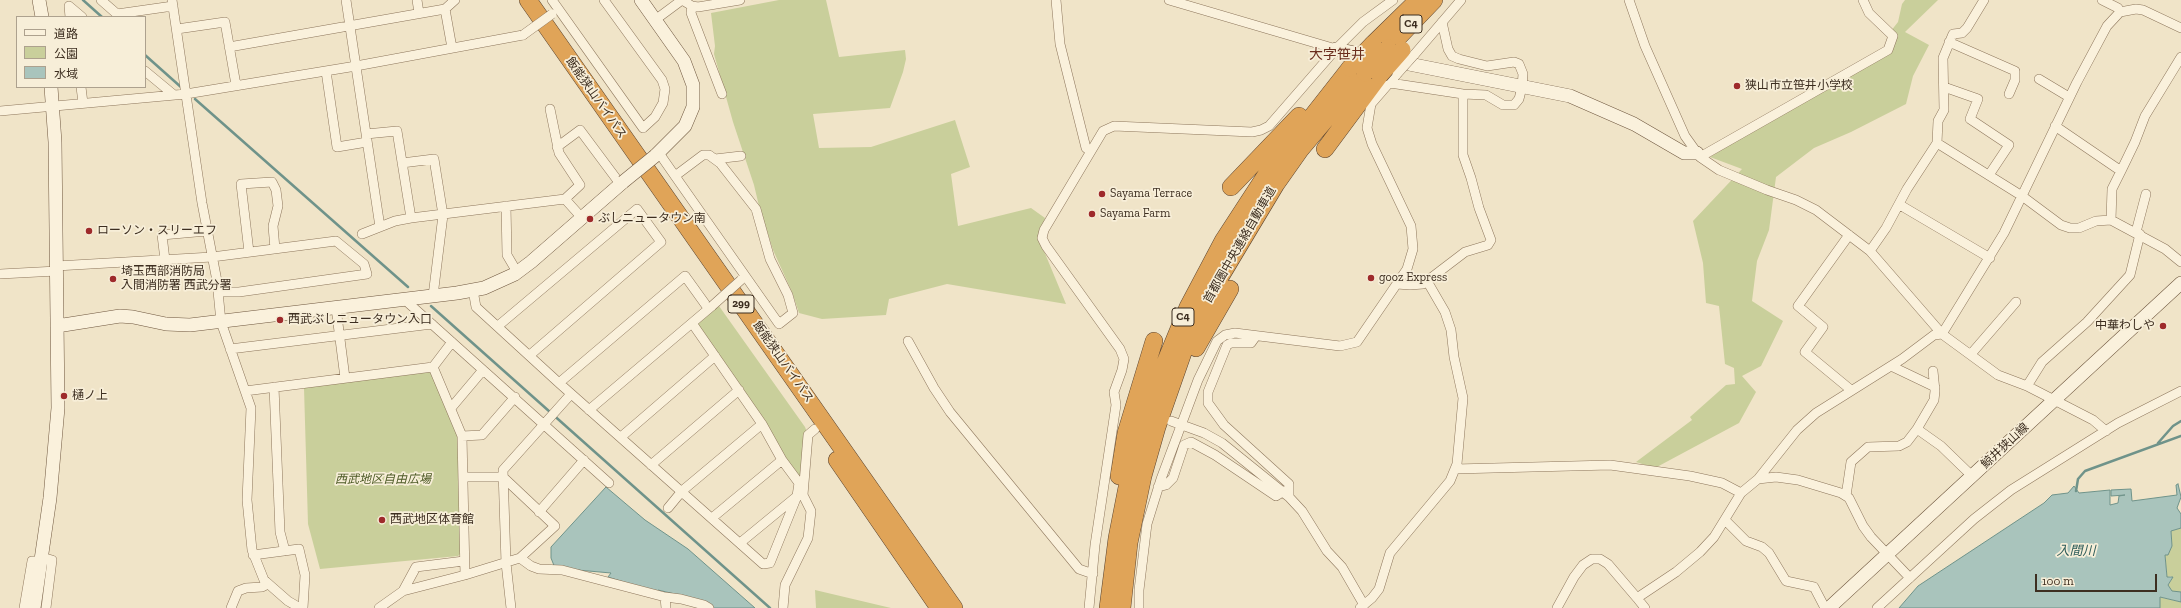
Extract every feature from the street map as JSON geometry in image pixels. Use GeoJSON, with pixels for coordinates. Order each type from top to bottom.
{"type":"FeatureCollection","features":[{"type":"Feature","properties":{"kind":"highway","name":"飯能狭山バイパス"},"geometry":{"type":"LineString","coordinates":[[514,0],[940,608]]}},
{"type":"Feature","properties":{"kind":"highway","name":"飯能狭山バイパス"},"geometry":{"type":"LineString","coordinates":[[528,0],[954,608]]}},
{"type":"Feature","properties":{"kind":"highway","name":"首都圏中央連絡自動車道"},"geometry":{"type":"LineString","coordinates":[[1394,49],[1418,0]]}},
{"type":"Feature","properties":{"kind":"highway","name":"首都圏中央連絡自動車道"},"geometry":{"type":"LineString","coordinates":[[1122,608],[1129,543],[1143,476],[1157,427],[1186,344],[1219,278],[1256,215],[1300,150],[1371,75],[1434,0]]}},
{"type":"Feature","properties":{"kind":"highway"},"geometry":{"type":"LineString","coordinates":[[1325,149],[1371,75],[1442,0]]}},
{"type":"Feature","properties":{"kind":"highway","name":"首都圏中央連絡自動車道"},"geometry":{"type":"LineString","coordinates":[[1108,608],[1117,538],[1131,467],[1160,375],[1188,307],[1223,241],[1266,175],[1371,75]]}},
{"type":"Feature","properties":{"kind":"highway"},"geometry":{"type":"LineString","coordinates":[[1231,186],[1317,98],[1371,75]]}},
{"type":"Feature","properties":{"kind":"highway"},"geometry":{"type":"LineString","coordinates":[[1143,476],[1182,376],[1200,340],[1230,289]]}},
{"type":"Feature","properties":{"kind":"highway"},"geometry":{"type":"LineString","coordinates":[[1108,608],[1109,550],[1116,492],[1126,433],[1154,341]]}},
{"type":"Feature","properties":{"kind":"street"},"geometry":{"type":"LineString","coordinates":[[39,0],[42,16]]}},
{"type":"Feature","properties":{"kind":"street"},"geometry":{"type":"LineString","coordinates":[[101,0],[117,14],[173,3],[207,231],[218,292],[221,322],[251,408],[247,500],[253,555],[258,568],[268,584],[300,608]]}},
{"type":"Feature","properties":{"kind":"street"},"geometry":{"type":"LineString","coordinates":[[346,0],[380,228]]}},
{"type":"Feature","properties":{"kind":"street"},"geometry":{"type":"LineString","coordinates":[[417,0],[419,13]]}},
{"type":"Feature","properties":{"kind":"street"},"geometry":{"type":"LineString","coordinates":[[229,47],[445,9],[455,0]]}},
{"type":"Feature","properties":{"kind":"street"},"geometry":{"type":"LineString","coordinates":[[0,111],[186,94],[356,66],[523,35],[554,7],[642,128],[655,117],[663,103],[664,89],[662,80],[604,0]]}},
{"type":"Feature","properties":{"kind":"street"},"geometry":{"type":"LineString","coordinates":[[57,326],[120,316],[177,326],[221,322],[405,300],[472,290],[494,285],[517,272],[582,218],[657,154],[685,126],[691,112],[694,95],[688,69],[641,0]]}},
{"type":"Feature","properties":{"kind":"street"},"geometry":{"type":"LineString","coordinates":[[655,20],[682,0],[692,6],[698,7],[740,0]]}},
{"type":"Feature","properties":{"kind":"street"},"geometry":{"type":"LineString","coordinates":[[1056,0],[1060,44],[1086,148],[1090,151]]}},
{"type":"Feature","properties":{"kind":"street"},"geometry":{"type":"LineString","coordinates":[[1169,0],[1336,49],[1570,96],[1628,120],[1684,153],[1698,155],[1888,50],[1892,36],[1868,12],[1862,0]]}},
{"type":"Feature","properties":{"kind":"street"},"geometry":{"type":"LineString","coordinates":[[1089,608],[1095,545],[1116,405],[1114,392],[1124,360],[1120,349],[1046,246],[1042,238],[1044,230],[1090,151],[1104,131],[1114,126],[1261,130],[1269,126],[1336,49],[1363,22],[1392,0]]}},
{"type":"Feature","properties":{"kind":"street"},"geometry":{"type":"LineString","coordinates":[[1371,75],[1398,74],[1394,49],[1442,22],[1461,0]]}},
{"type":"Feature","properties":{"kind":"street"},"geometry":{"type":"LineString","coordinates":[[1640,0],[1630,2],[1645,46],[1682,129],[1698,155],[1719,170],[1767,190],[1796,200],[1816,210],[1870,251],[1942,334],[1998,375],[2027,386],[2053,401],[2093,420],[2106,431]]}},
{"type":"Feature","properties":{"kind":"street"},"geometry":{"type":"LineString","coordinates":[[1870,251],[1900,205],[1907,189],[1937,143],[1938,121],[1944,110],[1943,58],[1953,34],[1962,32],[1966,28],[1984,0]]}},
{"type":"Feature","properties":{"kind":"street"},"geometry":{"type":"LineString","coordinates":[[2102,0],[2118,8],[2120,12]]}},
{"type":"Feature","properties":{"kind":"street"},"geometry":{"type":"LineString","coordinates":[[70,16],[68,6],[81,16]]}},
{"type":"Feature","properties":{"kind":"street"},"geometry":{"type":"LineString","coordinates":[[692,6],[691,12],[722,94]]}},
{"type":"Feature","properties":{"kind":"street"},"geometry":{"type":"LineString","coordinates":[[445,9],[452,48]]}},
{"type":"Feature","properties":{"kind":"street"},"geometry":{"type":"LineString","coordinates":[[1942,334],[1990,258],[2022,196],[2069,97],[2107,26],[2120,12],[2126,10],[2143,10],[2181,28]]}},
{"type":"Feature","properties":{"kind":"street"},"geometry":{"type":"LineString","coordinates":[[177,29],[225,22],[236,86]]}},
{"type":"Feature","properties":{"kind":"street"},"geometry":{"type":"LineString","coordinates":[[1371,75],[1463,94],[1486,95],[1509,106],[1514,105],[1519,99],[1522,87],[1522,74],[1519,64],[1514,62],[1487,66],[1452,56],[1448,49],[1442,22]]}},
{"type":"Feature","properties":{"kind":"street"},"geometry":{"type":"LineString","coordinates":[[1950,42],[2015,71],[2015,80],[2009,94]]}},
{"type":"Feature","properties":{"kind":"street"},"geometry":{"type":"LineString","coordinates":[[2111,220],[2112,189],[2135,142],[2145,116],[2181,57]]}},
{"type":"Feature","properties":{"kind":"street"},"geometry":{"type":"LineString","coordinates":[[326,71],[337,147],[397,131],[411,218]]}},
{"type":"Feature","properties":{"kind":"street"},"geometry":{"type":"LineString","coordinates":[[146,72],[174,95]]}},
{"type":"Feature","properties":{"kind":"street"},"geometry":{"type":"LineString","coordinates":[[1139,608],[1139,590],[1144,543],[1158,487],[1183,425],[1205,364],[1217,342],[1225,335],[1236,333],[1340,346],[1357,342],[1407,269],[1413,250],[1411,226],[1408,216],[1372,144],[1367,128],[1371,104],[1371,75]]}},
{"type":"Feature","properties":{"kind":"street"},"geometry":{"type":"LineString","coordinates":[[2039,79],[2069,97]]}},
{"type":"Feature","properties":{"kind":"street"},"geometry":{"type":"LineString","coordinates":[[1944,87],[1978,99],[1970,119],[2009,145],[1988,175]]}},
{"type":"Feature","properties":{"kind":"street"},"geometry":{"type":"LineString","coordinates":[[34,608],[50,498],[57,433],[57,326],[52,88]]}},
{"type":"Feature","properties":{"kind":"street"},"geometry":{"type":"LineString","coordinates":[[81,88],[83,103]]}},
{"type":"Feature","properties":{"kind":"street"},"geometry":{"type":"LineString","coordinates":[[1397,284],[1423,284],[1437,271],[1465,252],[1488,245],[1490,240],[1478,208],[1471,178],[1463,155],[1463,94]]}},
{"type":"Feature","properties":{"kind":"street"},"geometry":{"type":"LineString","coordinates":[[362,234],[395,221],[411,218],[565,199],[580,184],[561,159],[557,147],[550,109]]}},
{"type":"Feature","properties":{"kind":"street"},"geometry":{"type":"LineString","coordinates":[[2055,126],[2121,171]]}},
{"type":"Feature","properties":{"kind":"street"},"geometry":{"type":"LineString","coordinates":[[557,147],[580,130],[622,183]]}},
{"type":"Feature","properties":{"kind":"street"},"geometry":{"type":"LineString","coordinates":[[1937,143],[2022,196],[2061,225],[2070,228],[2079,228],[2096,221],[2111,220],[2138,233],[2165,249],[2181,262]]}},
{"type":"Feature","properties":{"kind":"street"},"geometry":{"type":"LineString","coordinates":[[657,154],[675,176],[743,278],[779,324],[793,313],[788,295],[770,258],[756,209],[720,163],[709,155],[703,155],[675,176]]}},
{"type":"Feature","properties":{"kind":"street"},"geometry":{"type":"LineString","coordinates":[[715,159],[741,156]]}},
{"type":"Feature","properties":{"kind":"street"},"geometry":{"type":"LineString","coordinates":[[402,163],[434,159],[443,215],[434,296]]}},
{"type":"Feature","properties":{"kind":"street"},"geometry":{"type":"LineString","coordinates":[[250,252],[241,184],[272,182],[276,190],[278,206],[273,226],[275,249]]}},
{"type":"Feature","properties":{"kind":"street"},"geometry":{"type":"LineString","coordinates":[[2027,386],[2042,362],[2086,322],[2130,275],[2146,194]]}},
{"type":"Feature","properties":{"kind":"street"},"geometry":{"type":"LineString","coordinates":[[565,199],[582,218]]}},
{"type":"Feature","properties":{"kind":"street"},"geometry":{"type":"LineString","coordinates":[[1900,205],[1990,258]]}},
{"type":"Feature","properties":{"kind":"street"},"geometry":{"type":"LineString","coordinates":[[506,206],[507,255],[517,272]]}},
{"type":"Feature","properties":{"kind":"street"},"geometry":{"type":"LineString","coordinates":[[498,326],[637,209],[661,242],[530,355]]}},
{"type":"Feature","properties":{"kind":"street"},"geometry":{"type":"LineString","coordinates":[[165,260],[162,235],[207,231]]}},
{"type":"Feature","properties":{"kind":"street"},"geometry":{"type":"LineString","coordinates":[[1849,235],[1798,306],[1823,327],[1804,352],[1851,390]]}},
{"type":"Feature","properties":{"kind":"street"},"geometry":{"type":"LineString","coordinates":[[0,274],[212,257],[336,241],[364,264],[367,274],[239,292],[218,292]]}},
{"type":"Feature","properties":{"kind":"street"},"geometry":{"type":"LineString","coordinates":[[559,383],[685,276],[710,307]]}},
{"type":"Feature","properties":{"kind":"street"},"geometry":{"type":"LineString","coordinates":[[589,410],[743,278]]}},
{"type":"Feature","properties":{"kind":"street"},"geometry":{"type":"LineString","coordinates":[[1171,421],[1204,433],[1222,444],[1286,494],[1302,511],[1327,551],[1342,567],[1362,606],[1379,589],[1390,553],[1450,481],[1455,469],[1463,398],[1454,357],[1451,330],[1445,312],[1427,281]]}},
{"type":"Feature","properties":{"kind":"street","name":"鯨井狭山線"},"geometry":{"type":"LineString","coordinates":[[1829,608],[2181,283]]}},
{"type":"Feature","properties":{"kind":"street"},"geometry":{"type":"LineString","coordinates":[[472,290],[476,307],[589,410],[763,564],[770,563],[797,496],[798,483],[782,460],[762,424],[692,323]]}},
{"type":"Feature","properties":{"kind":"street"},"geometry":{"type":"LineString","coordinates":[[405,300],[483,370],[547,422],[584,460],[609,482]]}},
{"type":"Feature","properties":{"kind":"street"},"geometry":{"type":"LineString","coordinates":[[1971,354],[2016,302]]}},
{"type":"Feature","properties":{"kind":"street"},"geometry":{"type":"LineString","coordinates":[[336,308],[345,378]]}},
{"type":"Feature","properties":{"kind":"street"},"geometry":{"type":"LineString","coordinates":[[230,349],[432,324]]}},
{"type":"Feature","properties":{"kind":"street"},"geometry":{"type":"LineString","coordinates":[[1637,598],[1676,572],[1700,552],[1714,537],[1741,492],[1758,479],[1797,430],[1816,413],[1891,366],[1934,335],[1942,334]]}},
{"type":"Feature","properties":{"kind":"street"},"geometry":{"type":"LineString","coordinates":[[1256,336],[1251,343],[1231,343],[1227,345],[1208,392],[1208,403],[1224,425],[1289,484],[1286,494]]}},
{"type":"Feature","properties":{"kind":"street"},"geometry":{"type":"LineString","coordinates":[[908,341],[934,388],[950,412],[1079,569],[1093,574]]}},
{"type":"Feature","properties":{"kind":"street"},"geometry":{"type":"LineString","coordinates":[[245,391],[433,367],[452,342]]}},
{"type":"Feature","properties":{"kind":"street"},"geometry":{"type":"LineString","coordinates":[[621,437],[715,356]]}},
{"type":"Feature","properties":{"kind":"street"},"geometry":{"type":"LineString","coordinates":[[1891,366],[1934,387]]}},
{"type":"Feature","properties":{"kind":"street"},"geometry":{"type":"LineString","coordinates":[[433,367],[462,436],[465,575]]}},
{"type":"Feature","properties":{"kind":"street"},"geometry":{"type":"LineString","coordinates":[[451,408],[483,370]]}},
{"type":"Feature","properties":{"kind":"street"},"geometry":{"type":"LineString","coordinates":[[1846,496],[1851,462],[1868,447],[1899,446],[1907,442],[1917,429],[1931,406],[1934,387],[1933,371]]}},
{"type":"Feature","properties":{"kind":"street"},"geometry":{"type":"LineString","coordinates":[[274,387],[280,532],[285,551]]}},
{"type":"Feature","properties":{"kind":"street"},"geometry":{"type":"LineString","coordinates":[[652,465],[739,390]]}},
{"type":"Feature","properties":{"kind":"street"},"geometry":{"type":"LineString","coordinates":[[1877,608],[1991,506],[2106,431],[2181,391]]}},
{"type":"Feature","properties":{"kind":"street"},"geometry":{"type":"LineString","coordinates":[[511,608],[506,563],[503,470],[572,394]]}},
{"type":"Feature","properties":{"kind":"street"},"geometry":{"type":"LineString","coordinates":[[462,436],[482,435],[515,397]]}},
{"type":"Feature","properties":{"kind":"street"},"geometry":{"type":"LineString","coordinates":[[1116,405],[1126,408]]}},
{"type":"Feature","properties":{"kind":"street"},"geometry":{"type":"LineString","coordinates":[[668,508],[682,491],[762,424]]}},
{"type":"Feature","properties":{"kind":"street"},"geometry":{"type":"LineString","coordinates":[[783,608],[784,585],[808,538],[811,511],[803,495],[808,435],[815,429]]}},
{"type":"Feature","properties":{"kind":"street"},"geometry":{"type":"LineString","coordinates":[[1917,429],[1941,446],[1972,476]]}},
{"type":"Feature","properties":{"kind":"street"},"geometry":{"type":"LineString","coordinates":[[1158,487],[1166,485],[1173,478],[1184,445],[1191,442],[1216,455],[1276,496],[1286,494]]}},
{"type":"Feature","properties":{"kind":"street"},"geometry":{"type":"LineString","coordinates":[[539,512],[584,460]]}},
{"type":"Feature","properties":{"kind":"street"},"geometry":{"type":"LineString","coordinates":[[712,518],[782,460]]}},
{"type":"Feature","properties":{"kind":"street"},"geometry":{"type":"LineString","coordinates":[[1455,469],[1610,465],[1722,483],[1741,492]]}},
{"type":"Feature","properties":{"kind":"street"},"geometry":{"type":"LineString","coordinates":[[378,608],[403,591],[465,575],[520,558],[555,526],[503,477],[463,477]]}},
{"type":"Feature","properties":{"kind":"street"},"geometry":{"type":"LineString","coordinates":[[1758,479],[1776,477],[1798,480],[1827,488],[1846,496],[1863,526],[1910,578]]}},
{"type":"Feature","properties":{"kind":"street"},"geometry":{"type":"LineString","coordinates":[[740,543],[797,496]]}},
{"type":"Feature","properties":{"kind":"street"},"geometry":{"type":"LineString","coordinates":[[1725,520],[1746,541],[1762,547],[1769,553],[1786,581],[1814,587],[1825,608]]}},
{"type":"Feature","properties":{"kind":"street"},"geometry":{"type":"LineString","coordinates":[[253,555],[299,549],[305,574],[303,608]]}},
{"type":"Feature","properties":{"kind":"street"},"geometry":{"type":"LineString","coordinates":[[520,558],[538,569],[562,570],[665,597],[681,599],[704,605],[709,608]]}},
{"type":"Feature","properties":{"kind":"street"},"geometry":{"type":"LineString","coordinates":[[24,608],[32,561],[41,559],[52,560],[46,608]]}},
{"type":"Feature","properties":{"kind":"street"},"geometry":{"type":"LineString","coordinates":[[1557,608],[1574,577],[1583,566],[1592,559],[1600,559],[1608,564],[1645,608]]}},
{"type":"Feature","properties":{"kind":"street"},"geometry":{"type":"LineString","coordinates":[[403,591],[416,567],[464,561]]}},
{"type":"Feature","properties":{"kind":"street"},"geometry":{"type":"LineString","coordinates":[[231,608],[238,591],[246,588],[262,587],[268,584]]}},
{"type":"Feature","properties":{"kind":"street"},"geometry":{"type":"LineString","coordinates":[[665,597],[666,608]]}},
{"type":"Feature","properties":{"kind":"green space"},"geometry":{"type":"Polygon","coordinates":[[[779,0],[826,0],[839,57],[905,50],[906,59],[903,72],[890,108],[813,114],[819,148],[871,147],[955,120],[970,167],[951,174],[958,226],[1031,208],[1045,218],[1039,239],[1066,304],[947,284],[889,299],[886,315],[822,319],[799,313],[792,292],[773,250],[754,185],[733,122],[714,54],[715,46],[711,13],[779,0]]]}},
{"type":"Feature","properties":{"kind":"green space"},"geometry":{"type":"Polygon","coordinates":[[[1905,0],[1938,0],[1905,32],[1929,45],[1913,76],[1906,104],[1851,132],[1814,148],[1776,177],[1769,230],[1757,261],[1752,301],[1783,321],[1761,366],[1742,376],[1756,392],[1739,423],[1655,468],[1636,462],[1692,420],[1690,417],[1726,385],[1735,384],[1734,368],[1725,364],[1719,306],[1706,303],[1703,263],[1693,221],[1742,169],[1710,157],[1888,46],[1887,36],[1898,22],[1902,4],[1905,0]]]}},
{"type":"Feature","properties":{"kind":"green space"},"geometry":{"type":"Polygon","coordinates":[[[719,306],[805,427],[807,432],[801,481],[785,458],[766,422],[698,326],[698,321],[719,306]]]}},
{"type":"Feature","properties":{"kind":"green space","name":"西武地区自由広場"},"geometry":{"type":"Polygon","coordinates":[[[428,371],[432,374],[458,436],[461,553],[458,556],[320,569],[308,524],[304,388],[428,371]]]}},
{"type":"Feature","properties":{"kind":"green space"},"geometry":{"type":"Polygon","coordinates":[[[2181,528],[2181,592],[2175,593],[2168,585],[2172,579],[2171,576],[2167,577],[2165,555],[2172,546],[2171,531],[2181,528]]]}},
{"type":"Feature","properties":{"kind":"green space"},"geometry":{"type":"Polygon","coordinates":[[[815,590],[891,608],[816,608],[815,590]]]}},
{"type":"Feature","properties":{"kind":"green space"},"geometry":{"type":"Polygon","coordinates":[[[2159,597],[2181,602],[2181,608],[2160,608],[2159,597]]]}},
{"type":"Feature","properties":{"kind":"water","name":"入間川"},"geometry":{"type":"Polygon","coordinates":[[[2178,484],[2181,497],[2177,508],[2181,514],[2181,528],[2171,531],[2172,546],[2168,555],[2165,555],[2167,577],[2173,577],[2168,585],[2172,591],[2181,592],[2181,602],[2160,597],[2160,608],[1899,608],[1918,586],[2044,503],[2052,495],[2068,493],[2074,486],[2079,493],[2110,490],[2110,505],[2118,503],[2119,496],[2125,495],[2111,496],[2111,490],[2131,489],[2132,501],[2177,495],[2176,485],[2178,484]]]}},
{"type":"Feature","properties":{"kind":"water"},"geometry":{"type":"Polygon","coordinates":[[[606,487],[645,520],[688,549],[755,608],[713,608],[704,601],[658,590],[657,593],[608,577],[611,573],[555,568],[551,558],[551,547],[606,487]]]}},
{"type":"Feature","properties":{"kind":"waterway"},"geometry":{"type":"LineString","coordinates":[[83,0],[101,16]]}},
{"type":"Feature","properties":{"kind":"waterway"},"geometry":{"type":"LineString","coordinates":[[146,56],[182,88]]}},
{"type":"Feature","properties":{"kind":"waterway"},"geometry":{"type":"LineString","coordinates":[[195,99],[408,287]]}},
{"type":"Feature","properties":{"kind":"waterway"},"geometry":{"type":"LineString","coordinates":[[431,306],[770,608]]}},
{"type":"Feature","properties":{"kind":"waterway"},"geometry":{"type":"LineString","coordinates":[[2158,443],[2173,426],[2181,421]]}},
{"type":"Feature","properties":{"kind":"waterway"},"geometry":{"type":"LineString","coordinates":[[2076,491],[2078,479],[2085,471],[2181,436]]}},
{"type":"Feature","properties":{"kind":"place","name":"狭山市立笹井小学校"},"geometry":{"type":"Point","coordinates":[1737,86]}},
{"type":"Feature","properties":{"kind":"place","name":"Sayama Terrace"},"geometry":{"type":"Point","coordinates":[1102,194]}},
{"type":"Feature","properties":{"kind":"place","name":"Sayama Farm"},"geometry":{"type":"Point","coordinates":[1092,214]}},
{"type":"Feature","properties":{"kind":"place","name":"ぶしニュータウン南"},"geometry":{"type":"Point","coordinates":[590,219]}},
{"type":"Feature","properties":{"kind":"place","name":"ローソン・スリーエフ"},"geometry":{"type":"Point","coordinates":[89,231]}},
{"type":"Feature","properties":{"kind":"place","name":"gooz Express"},"geometry":{"type":"Point","coordinates":[1371,278]}},
{"type":"Feature","properties":{"kind":"place","name":"埼玉西部消防局 入間消防署 西武分署"},"geometry":{"type":"Point","coordinates":[113,279]}},
{"type":"Feature","properties":{"kind":"place","name":"西武ぶしニュータウン入口"},"geometry":{"type":"Point","coordinates":[280,320]}},
{"type":"Feature","properties":{"kind":"place","name":"中華わしや"},"geometry":{"type":"Point","coordinates":[2163,326]}},
{"type":"Feature","properties":{"kind":"place","name":"樋ノ上"},"geometry":{"type":"Point","coordinates":[64,396]}},
{"type":"Feature","properties":{"kind":"place","name":"西武地区体育館"},"geometry":{"type":"Point","coordinates":[382,520]}},
{"type":"Feature","properties":{"kind":"district","name":"大字笹井"},"geometry":{"type":"Point","coordinates":[1337,55]}}]}
